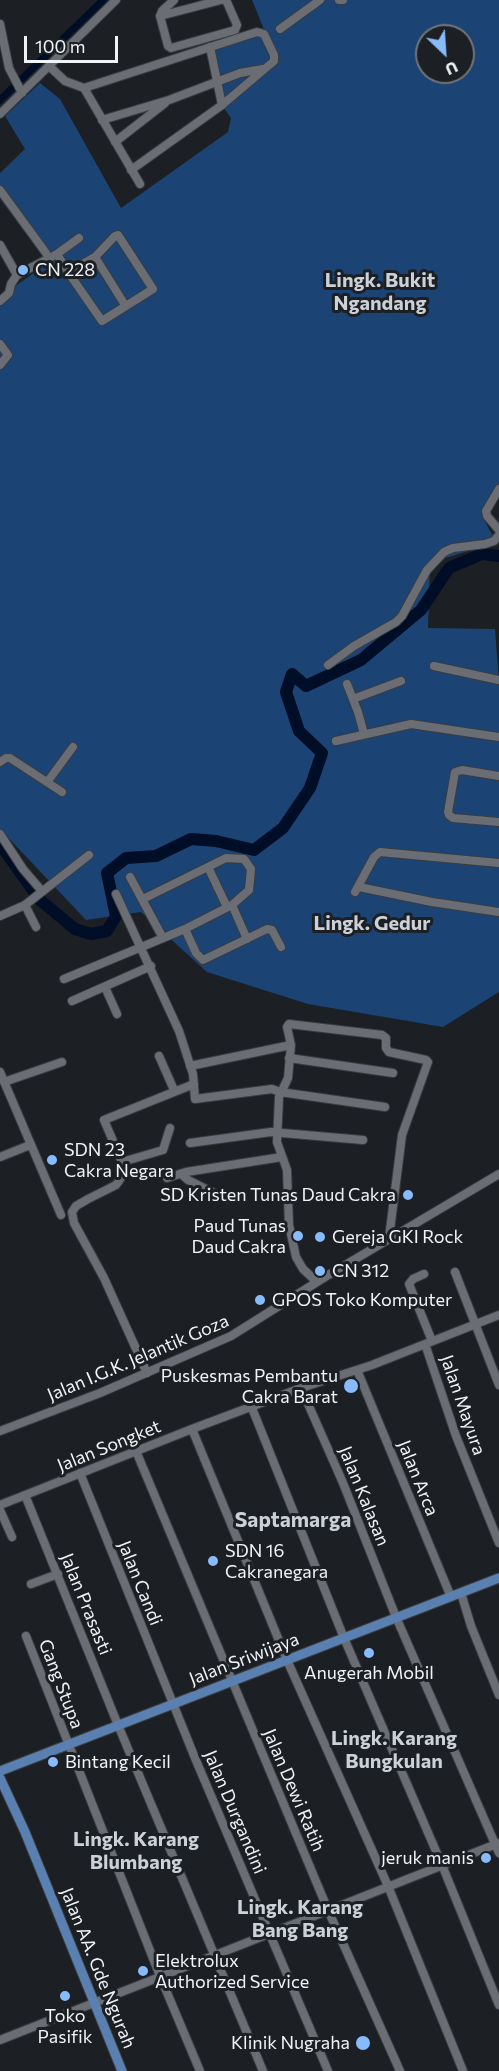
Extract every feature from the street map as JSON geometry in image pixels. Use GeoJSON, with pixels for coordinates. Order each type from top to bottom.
{"type":"FeatureCollection","features":[{"type":"Feature","properties":{"kind":"main road","name":"Jalan Sriwijaya"},"geometry":{"type":"LineString","coordinates":[[0,1771],[499,1578]]}},
{"type":"Feature","properties":{"kind":"main road","name":"Jalan AA. Gde Ngurah"},"geometry":{"type":"LineString","coordinates":[[0,1778],[25,1832],[122,2071]]}},
{"type":"Feature","properties":{"kind":"street"},"geometry":{"type":"LineString","coordinates":[[0,114],[20,91],[49,66],[116,0]]}},
{"type":"Feature","properties":{"kind":"street"},"geometry":{"type":"LineString","coordinates":[[174,0],[160,16],[168,46],[173,47],[235,30],[237,25],[226,0]]}},
{"type":"Feature","properties":{"kind":"street"},"geometry":{"type":"LineString","coordinates":[[160,16],[221,0]]}},
{"type":"Feature","properties":{"kind":"street"},"geometry":{"type":"LineString","coordinates":[[280,29],[320,0]]}},
{"type":"Feature","properties":{"kind":"street"},"geometry":{"type":"LineString","coordinates":[[0,24],[6,59],[20,91]]}},
{"type":"Feature","properties":{"kind":"street"},"geometry":{"type":"LineString","coordinates":[[49,66],[65,81],[84,88],[257,32],[265,35],[275,58],[272,63],[222,105],[131,170]]}},
{"type":"Feature","properties":{"kind":"street"},"geometry":{"type":"LineString","coordinates":[[210,47],[222,105]]}},
{"type":"Feature","properties":{"kind":"street"},"geometry":{"type":"LineString","coordinates":[[102,120],[169,100],[217,80],[263,69]]}},
{"type":"Feature","properties":{"kind":"street"},"geometry":{"type":"LineString","coordinates":[[84,88],[140,184]]}},
{"type":"Feature","properties":{"kind":"street"},"geometry":{"type":"LineString","coordinates":[[115,142],[169,100]]}},
{"type":"Feature","properties":{"kind":"street"},"geometry":{"type":"LineString","coordinates":[[0,190],[46,253]]}},
{"type":"Feature","properties":{"kind":"street"},"geometry":{"type":"LineString","coordinates":[[57,254],[68,272],[102,321],[152,290],[153,286],[118,235],[95,256],[68,272]]}},
{"type":"Feature","properties":{"kind":"street"},"geometry":{"type":"LineString","coordinates":[[0,301],[9,293],[17,275],[57,254],[79,238]]}},
{"type":"Feature","properties":{"kind":"street"},"geometry":{"type":"LineString","coordinates":[[0,246],[17,275]]}},
{"type":"Feature","properties":{"kind":"street"},"geometry":{"type":"LineString","coordinates":[[95,256],[125,305]]}},
{"type":"Feature","properties":{"kind":"street"},"geometry":{"type":"LineString","coordinates":[[0,344],[9,355],[0,365]]}},
{"type":"Feature","properties":{"kind":"street"},"geometry":{"type":"LineString","coordinates":[[499,489],[486,511],[499,530]]}},
{"type":"Feature","properties":{"kind":"street"},"geometry":{"type":"LineString","coordinates":[[328,665],[354,646],[396,622],[402,616],[427,570],[444,552],[453,548],[485,544],[494,541],[499,535]]}},
{"type":"Feature","properties":{"kind":"street"},"geometry":{"type":"LineString","coordinates":[[434,666],[499,681]]}},
{"type":"Feature","properties":{"kind":"street"},"geometry":{"type":"LineString","coordinates":[[353,699],[401,681]]}},
{"type":"Feature","properties":{"kind":"street"},"geometry":{"type":"LineString","coordinates":[[347,684],[364,734]]}},
{"type":"Feature","properties":{"kind":"street"},"geometry":{"type":"LineString","coordinates":[[336,741],[411,724],[499,737]]}},
{"type":"Feature","properties":{"kind":"street"},"geometry":{"type":"LineString","coordinates":[[48,782],[73,747]]}},
{"type":"Feature","properties":{"kind":"street"},"geometry":{"type":"LineString","coordinates":[[0,762],[10,758],[62,792]]}},
{"type":"Feature","properties":{"kind":"street"},"geometry":{"type":"LineString","coordinates":[[499,776],[462,770],[455,772],[449,815],[453,818],[499,822]]}},
{"type":"Feature","properties":{"kind":"street"},"geometry":{"type":"LineString","coordinates":[[0,834],[40,892]]}},
{"type":"Feature","properties":{"kind":"street"},"geometry":{"type":"LineString","coordinates":[[499,863],[380,852],[374,857],[357,890],[499,912]]}},
{"type":"Feature","properties":{"kind":"street"},"geometry":{"type":"LineString","coordinates":[[0,916],[27,903],[89,855]]}},
{"type":"Feature","properties":{"kind":"street"},"geometry":{"type":"LineString","coordinates":[[64,979],[163,938],[229,906],[249,890],[251,869],[244,859],[226,858],[143,899]]}},
{"type":"Feature","properties":{"kind":"street"},"geometry":{"type":"LineString","coordinates":[[208,867],[247,939]]}},
{"type":"Feature","properties":{"kind":"street"},"geometry":{"type":"LineString","coordinates":[[130,877],[163,938]]}},
{"type":"Feature","properties":{"kind":"street"},"geometry":{"type":"LineString","coordinates":[[116,894],[179,1031],[190,1066],[195,1099],[272,1089],[385,1107]]}},
{"type":"Feature","properties":{"kind":"street"},"geometry":{"type":"LineString","coordinates":[[27,903],[36,927]]}},
{"type":"Feature","properties":{"kind":"street"},"geometry":{"type":"LineString","coordinates":[[185,928],[196,953],[203,960],[270,929],[280,947]]}},
{"type":"Feature","properties":{"kind":"street"},"geometry":{"type":"LineString","coordinates":[[72,1001],[151,966]]}},
{"type":"Feature","properties":{"kind":"street"},"geometry":{"type":"LineString","coordinates":[[105,987],[117,1014]]}},
{"type":"Feature","properties":{"kind":"street"},"geometry":{"type":"LineString","coordinates":[[317,1282],[303,1269],[296,1257],[288,1213],[287,1170],[278,1142],[280,1092],[288,1078],[291,1045],[288,1025],[382,1035],[386,1038],[388,1052],[426,1060],[429,1064],[402,1136],[389,1238]]}},
{"type":"Feature","properties":{"kind":"street"},"geometry":{"type":"LineString","coordinates":[[190,1066],[291,1045]]}},
{"type":"Feature","properties":{"kind":"street"},"geometry":{"type":"LineString","coordinates":[[159,1056],[174,1090]]}},
{"type":"Feature","properties":{"kind":"street"},"geometry":{"type":"LineString","coordinates":[[289,1058],[393,1073]]}},
{"type":"Feature","properties":{"kind":"street"},"geometry":{"type":"LineString","coordinates":[[4,1082],[62,1062]]}},
{"type":"Feature","properties":{"kind":"street"},"geometry":{"type":"LineString","coordinates":[[0,1072],[61,1215]]}},
{"type":"Feature","properties":{"kind":"street"},"geometry":{"type":"LineString","coordinates":[[147,1373],[72,1216],[72,1211],[76,1206],[116,1185],[122,1175],[122,1162],[103,1121],[174,1090],[194,1084]]}},
{"type":"Feature","properties":{"kind":"street"},"geometry":{"type":"LineString","coordinates":[[122,1162],[163,1150],[170,1128]]}},
{"type":"Feature","properties":{"kind":"street"},"geometry":{"type":"LineString","coordinates":[[190,1143],[267,1132],[363,1140]]}},
{"type":"Feature","properties":{"kind":"street"},"geometry":{"type":"LineString","coordinates":[[0,1157],[30,1145]]}},
{"type":"Feature","properties":{"kind":"street"},"geometry":{"type":"LineString","coordinates":[[167,1178],[282,1157]]}},
{"type":"Feature","properties":{"kind":"street"},"geometry":{"type":"LineString","coordinates":[[181,1174],[188,1180],[226,1199]]}},
{"type":"Feature","properties":{"kind":"street","name":"Jalan I.G.K. Jelantik Goza"},"geometry":{"type":"LineString","coordinates":[[0,1431],[147,1373],[231,1336],[389,1238],[499,1174]]}},
{"type":"Feature","properties":{"kind":"street"},"geometry":{"type":"LineString","coordinates":[[455,1272],[499,1385]]}},
{"type":"Feature","properties":{"kind":"street","name":"Jalan Mayura"},"geometry":{"type":"LineString","coordinates":[[424,1274],[413,1279],[409,1284],[456,1436],[499,1543]]}},
{"type":"Feature","properties":{"kind":"street","name":"Jalan Songket"},"geometry":{"type":"LineString","coordinates":[[0,1505],[192,1429],[301,1388],[372,1365],[499,1315]]}},
{"type":"Feature","properties":{"kind":"street","name":"Jalan Arca"},"geometry":{"type":"LineString","coordinates":[[360,1369],[451,1597]]}},
{"type":"Feature","properties":{"kind":"street","name":"Jalan Kalasan"},"geometry":{"type":"LineString","coordinates":[[301,1388],[343,1483],[396,1617],[499,1853]]}},
{"type":"Feature","properties":{"kind":"street"},"geometry":{"type":"LineString","coordinates":[[252,1408],[344,1638],[442,1865],[499,2005]]}},
{"type":"Feature","properties":{"kind":"street"},"geometry":{"type":"LineString","coordinates":[[192,1429],[287,1660],[388,1886],[463,2071]]}},
{"type":"Feature","properties":{"kind":"street","name":"Jalan Dewi Ratih"},"geometry":{"type":"LineString","coordinates":[[136,1451],[328,1910],[400,2071]]}},
{"type":"Feature","properties":{"kind":"street","name":"Jalan Candi"},"geometry":{"type":"LineString","coordinates":[[80,1473],[173,1704]]}},
{"type":"Feature","properties":{"kind":"street","name":"Jalan Prasasti"},"geometry":{"type":"LineString","coordinates":[[25,1495],[118,1725],[264,2071]]}},
{"type":"Feature","properties":{"kind":"street"},"geometry":{"type":"LineString","coordinates":[[0,1510],[12,1537]]}},
{"type":"Feature","properties":{"kind":"street"},"geometry":{"type":"LineString","coordinates":[[31,1584],[58,1574]]}},
{"type":"Feature","properties":{"kind":"street"},"geometry":{"type":"LineString","coordinates":[[461,1593],[471,1626],[499,1695]]}},
{"type":"Feature","properties":{"kind":"street","name":"Gang Stupa"},"geometry":{"type":"LineString","coordinates":[[26,1636],[200,2071]]}},
{"type":"Feature","properties":{"kind":"street","name":"Jalan Durgandini"},"geometry":{"type":"LineString","coordinates":[[173,1704],[328,2071]]}},
{"type":"Feature","properties":{"kind":"street"},"geometry":{"type":"LineString","coordinates":[[0,2040],[497,1844]]}},
{"type":"Feature","properties":{"kind":"shaded area"},"geometry":{"type":"Polygon","coordinates":[[[252,0],[499,0],[499,489],[481,514],[496,542],[430,563],[428,628],[495,629],[499,683],[499,992],[443,1027],[308,1004],[207,972],[141,912],[86,920],[0,829],[0,297],[52,260],[28,235],[0,189],[0,173],[25,149],[5,116],[40,83],[60,99],[121,208],[228,132],[231,118],[223,107],[213,48],[265,32],[252,0]]]}},
{"type":"Feature","properties":{"kind":"waterway"},"geometry":{"type":"LineString","coordinates":[[0,100],[103,0]]}},
{"type":"Feature","properties":{"kind":"waterway"},"geometry":{"type":"LineString","coordinates":[[0,844],[40,900],[75,929],[91,934],[107,931],[116,916],[107,873],[126,858],[156,856],[191,839],[216,841],[254,850],[283,828],[310,788],[322,753],[299,731],[286,692],[292,674],[306,686],[361,660],[421,610],[449,568],[482,554],[499,556]]}},
{"type":"Feature","properties":{"kind":"place","name":"CN 228"},"geometry":{"type":"Point","coordinates":[23,270]}},
{"type":"Feature","properties":{"kind":"place","name":"SDN 23 Cakra Negara"},"geometry":{"type":"Point","coordinates":[52,1160]}},
{"type":"Feature","properties":{"kind":"place","name":"SD Kristen Tunas Daud Cakra"},"geometry":{"type":"Point","coordinates":[408,1195]}},
{"type":"Feature","properties":{"kind":"place","name":"Paud Tunas Daud Cakra"},"geometry":{"type":"Point","coordinates":[298,1236]}},
{"type":"Feature","properties":{"kind":"place","name":"Gereja GKI Rock"},"geometry":{"type":"Point","coordinates":[320,1237]}},
{"type":"Feature","properties":{"kind":"place","name":"CN 312"},"geometry":{"type":"Point","coordinates":[320,1271]}},
{"type":"Feature","properties":{"kind":"place","name":"GPOS Toko Komputer"},"geometry":{"type":"Point","coordinates":[260,1300]}},
{"type":"Feature","properties":{"kind":"place","name":"Puskesmas Pembantu Cakra Barat"},"geometry":{"type":"Point","coordinates":[351,1386]}},
{"type":"Feature","properties":{"kind":"place","name":"SDN 16 Cakranegara"},"geometry":{"type":"Point","coordinates":[213,1561]}},
{"type":"Feature","properties":{"kind":"place","name":"Anugerah Mobil"},"geometry":{"type":"Point","coordinates":[369,1653]}},
{"type":"Feature","properties":{"kind":"place","name":"Bintang Kecil"},"geometry":{"type":"Point","coordinates":[53,1762]}},
{"type":"Feature","properties":{"kind":"place","name":"jeruk manis"},"geometry":{"type":"Point","coordinates":[486,1858]}},
{"type":"Feature","properties":{"kind":"place","name":"Elektrolux Authorized Service"},"geometry":{"type":"Point","coordinates":[143,1971]}},
{"type":"Feature","properties":{"kind":"place","name":"Toko Pasifik"},"geometry":{"type":"Point","coordinates":[65,1996]}},
{"type":"Feature","properties":{"kind":"place","name":"Klinik Nugraha"},"geometry":{"type":"Point","coordinates":[363,2043]}},
{"type":"Feature","properties":{"kind":"district","name":"Lingk. Bukit Ngandang"},"geometry":{"type":"Point","coordinates":[380,292]}},
{"type":"Feature","properties":{"kind":"district","name":"Lingk. Gedur"},"geometry":{"type":"Point","coordinates":[372,923]}},
{"type":"Feature","properties":{"kind":"district","name":"Saptamarga"},"geometry":{"type":"Point","coordinates":[293,1520]}},
{"type":"Feature","properties":{"kind":"district","name":"Lingk. Karang Bungkulan"},"geometry":{"type":"Point","coordinates":[394,1750]}},
{"type":"Feature","properties":{"kind":"district","name":"Lingk. Karang Blumbang"},"geometry":{"type":"Point","coordinates":[136,1850]}},
{"type":"Feature","properties":{"kind":"district","name":"Lingk. Karang Bang Bang"},"geometry":{"type":"Point","coordinates":[300,1918]}}]}
